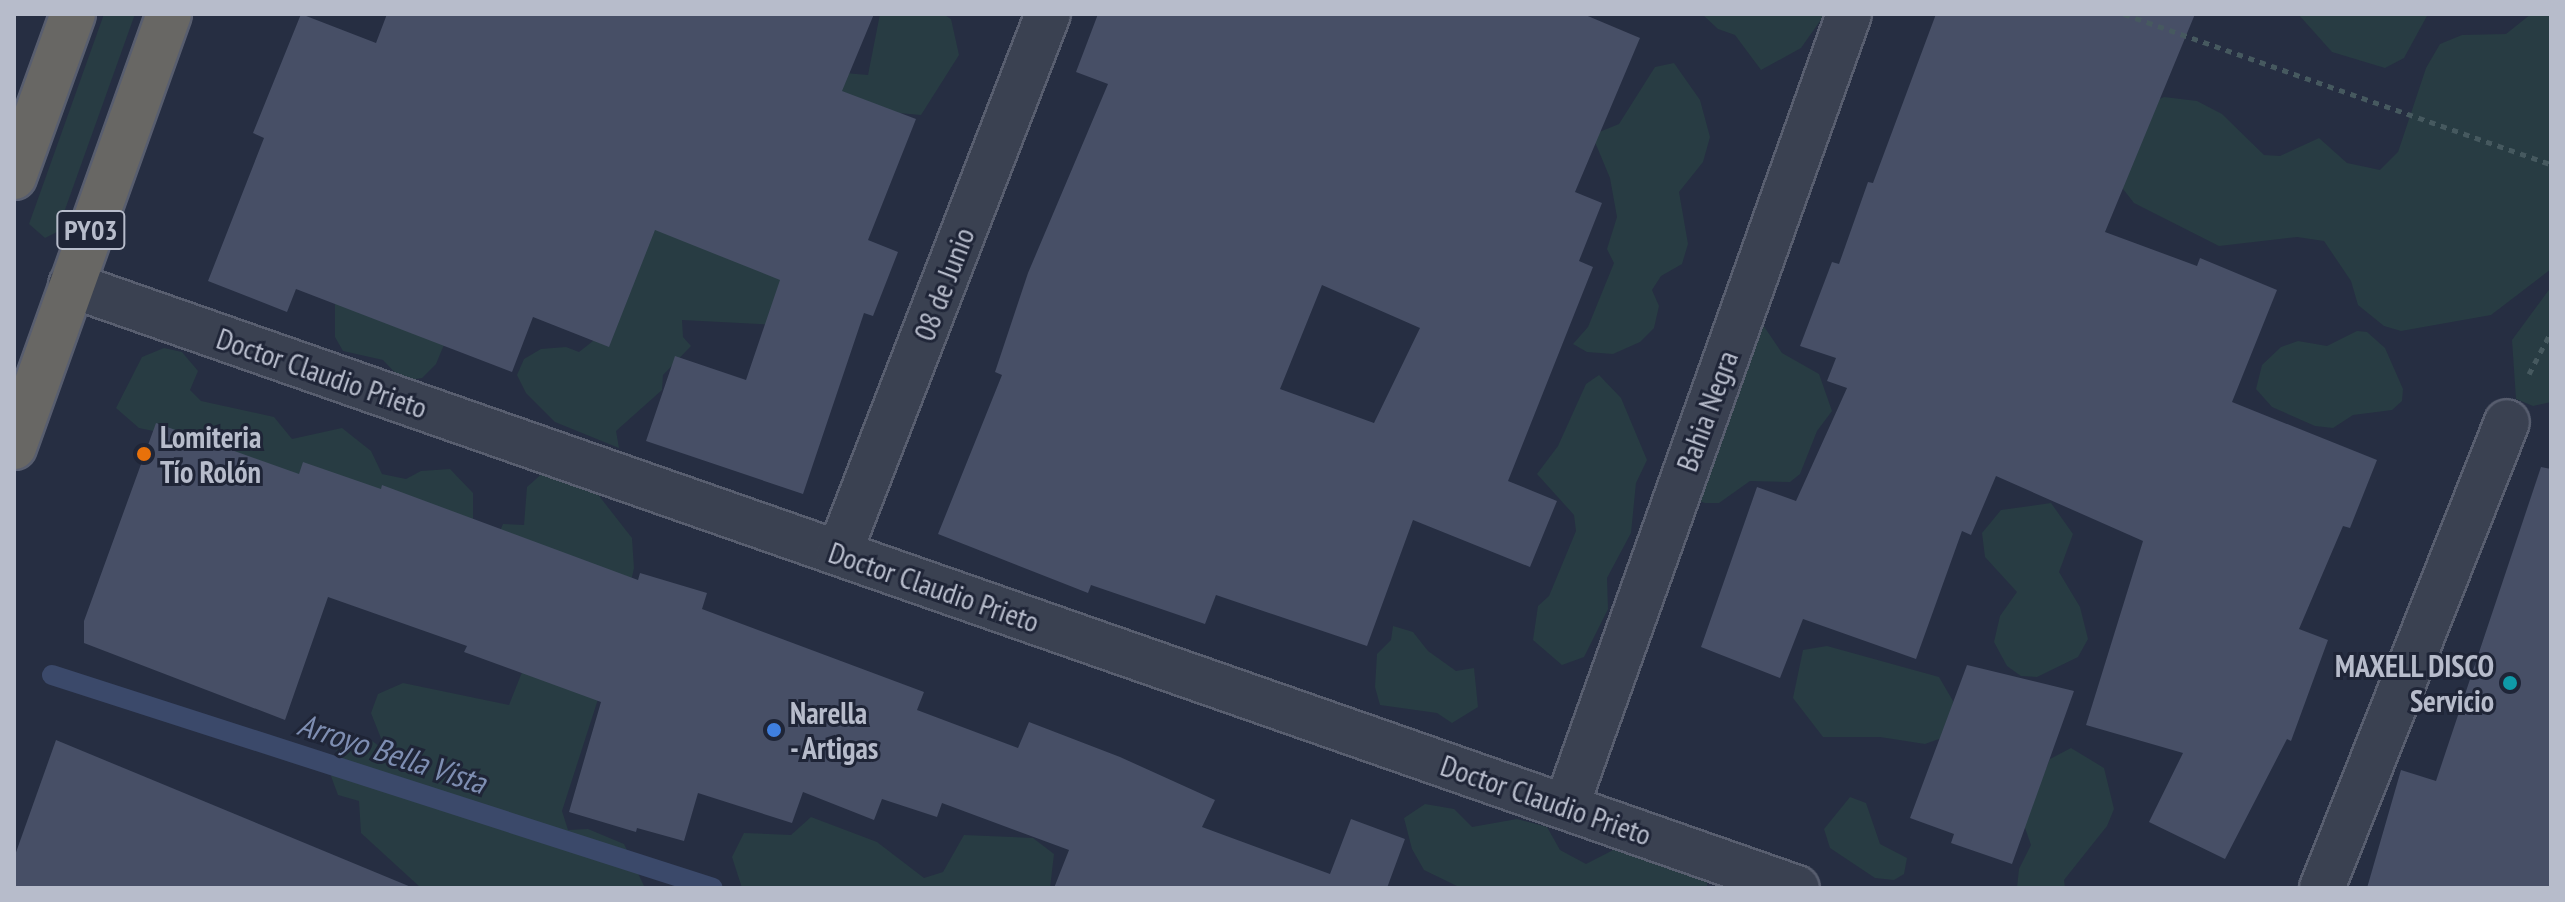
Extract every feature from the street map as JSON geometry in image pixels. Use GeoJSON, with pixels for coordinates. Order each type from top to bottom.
{"type":"FeatureCollection","features":[{"type":"Feature","properties":{"kind":"highway"},"geometry":{"type":"LineString","coordinates":[[14,177],[73,14]]}},
{"type":"Feature","properties":{"kind":"highway","name":"PY03"},"geometry":{"type":"LineString","coordinates":[[14,447],[169,14]]}},
{"type":"Feature","properties":{"kind":"street","name":"08 de Junio"},"geometry":{"type":"LineString","coordinates":[[839,553],[1048,14]]}},
{"type":"Feature","properties":{"kind":"street","name":"Bahia Negra"},"geometry":{"type":"LineString","coordinates":[[1566,807],[1849,14]]}},
{"type":"Feature","properties":{"kind":"street","name":"Doctor Claudio Prieto"},"geometry":{"type":"LineString","coordinates":[[71,285],[1797,888]]}},
{"type":"Feature","properties":{"kind":"street"},"geometry":{"type":"LineString","coordinates":[[2322,888],[2507,422]]}},
{"type":"Feature","properties":{"kind":"path"},"geometry":{"type":"LineString","coordinates":[[2124,14],[2551,164]]}},
{"type":"Feature","properties":{"kind":"shaded area"},"geometry":{"type":"Polygon","coordinates":[[[104,14],[135,14],[57,232],[45,238],[29,224],[104,14]]]}},
{"type":"Feature","properties":{"kind":"shaded area"},"geometry":{"type":"Polygon","coordinates":[[[880,14],[943,14],[951,19],[959,55],[921,115],[876,111],[830,88],[833,72],[868,75],[880,14]]]}},
{"type":"Feature","properties":{"kind":"shaded area"},"geometry":{"type":"Polygon","coordinates":[[[1702,14],[1825,14],[1801,48],[1761,70],[1735,35],[1718,29],[1702,14]]]}},
{"type":"Feature","properties":{"kind":"shaded area"},"geometry":{"type":"Polygon","coordinates":[[[2298,14],[2428,14],[2404,58],[2385,68],[2332,52],[2298,14]]]}},
{"type":"Feature","properties":{"kind":"shaded area"},"geometry":{"type":"Polygon","coordinates":[[[2531,14],[2551,14],[2551,269],[2491,315],[2401,331],[2384,326],[2358,305],[2351,281],[2324,241],[2297,237],[2219,246],[2134,203],[2116,180],[2150,103],[2164,97],[2197,101],[2222,114],[2264,155],[2280,156],[2319,138],[2347,163],[2380,170],[2398,152],[2426,68],[2440,44],[2462,35],[2506,34],[2531,14]]]}},
{"type":"Feature","properties":{"kind":"shaded area"},"geometry":{"type":"Polygon","coordinates":[[[1674,63],[1700,100],[1710,137],[1703,162],[1679,192],[1688,244],[1682,264],[1661,276],[1652,290],[1659,306],[1654,328],[1640,342],[1613,354],[1587,352],[1573,344],[1588,327],[1614,263],[1607,249],[1617,217],[1610,178],[1592,135],[1619,124],[1655,67],[1674,63]]]}},
{"type":"Feature","properties":{"kind":"shaded area"},"geometry":{"type":"Polygon","coordinates":[[[637,210],[797,268],[778,325],[682,320],[683,337],[691,346],[663,375],[662,390],[616,431],[619,448],[555,422],[526,393],[517,375],[524,359],[541,349],[566,347],[579,352],[593,341],[637,210]]]}},
{"type":"Feature","properties":{"kind":"shaded area"},"geometry":{"type":"Polygon","coordinates":[[[366,276],[458,311],[436,364],[422,378],[403,381],[383,360],[343,351],[335,337],[335,304],[366,276]]]}},
{"type":"Feature","properties":{"kind":"shaded area"},"geometry":{"type":"Polygon","coordinates":[[[2551,287],[2551,402],[2533,406],[2516,399],[2512,340],[2551,287]]]}},
{"type":"Feature","properties":{"kind":"shaded area"},"geometry":{"type":"Polygon","coordinates":[[[1759,319],[1782,353],[1819,374],[1832,411],[1817,431],[1800,474],[1790,482],[1750,481],[1719,503],[1705,503],[1694,499],[1759,319]]]}},
{"type":"Feature","properties":{"kind":"shaded area"},"geometry":{"type":"Polygon","coordinates":[[[2357,331],[2367,332],[2385,348],[2403,389],[2402,401],[2392,410],[2353,415],[2333,428],[2315,426],[2272,407],[2256,389],[2262,365],[2281,347],[2298,341],[2327,346],[2357,331]]]}},
{"type":"Feature","properties":{"kind":"shaded area"},"geometry":{"type":"Polygon","coordinates":[[[164,348],[182,352],[198,371],[190,390],[201,401],[274,417],[292,439],[342,428],[371,451],[382,474],[406,479],[421,471],[450,469],[473,493],[473,526],[246,464],[225,446],[139,428],[116,408],[142,357],[164,348]]]}},
{"type":"Feature","properties":{"kind":"shaded area"},"geometry":{"type":"Polygon","coordinates":[[[1599,375],[1621,398],[1647,460],[1636,483],[1631,533],[1607,578],[1608,609],[1584,657],[1562,665],[1533,640],[1538,606],[1549,596],[1576,531],[1574,515],[1537,474],[1558,446],[1586,384],[1599,375]]]}},
{"type":"Feature","properties":{"kind":"shaded area"},"geometry":{"type":"Polygon","coordinates":[[[545,471],[589,483],[632,538],[634,568],[620,631],[562,811],[568,830],[588,829],[624,844],[645,888],[421,888],[361,833],[359,801],[338,795],[331,776],[337,748],[368,738],[386,751],[371,713],[378,694],[403,683],[509,705],[561,574],[493,548],[503,524],[524,525],[527,487],[545,471]]]}},
{"type":"Feature","properties":{"kind":"shaded area"},"geometry":{"type":"Polygon","coordinates":[[[2051,503],[2073,534],[2059,572],[2080,607],[2088,639],[2078,657],[2037,677],[2021,676],[2007,666],[1994,642],[2000,616],[2017,592],[1985,557],[1982,533],[2001,510],[2051,503]]]}},
{"type":"Feature","properties":{"kind":"shaded area"},"geometry":{"type":"Polygon","coordinates":[[[1393,626],[1413,632],[1428,651],[1456,671],[1474,668],[1478,707],[1452,723],[1437,713],[1380,705],[1375,687],[1377,654],[1391,640],[1393,626]]]}},
{"type":"Feature","properties":{"kind":"shaded area"},"geometry":{"type":"Polygon","coordinates":[[[1827,646],[1939,677],[1953,701],[1950,735],[1925,744],[1880,737],[1823,737],[1793,698],[1803,650],[1827,646]]]}},
{"type":"Feature","properties":{"kind":"shaded area"},"geometry":{"type":"Polygon","coordinates":[[[2071,748],[2104,768],[2114,809],[2107,826],[2064,880],[2065,888],[2017,888],[2019,869],[2031,845],[2023,822],[2050,759],[2071,748]]]}},
{"type":"Feature","properties":{"kind":"shaded area"},"geometry":{"type":"Polygon","coordinates":[[[1850,797],[1866,803],[1880,844],[1907,858],[1904,874],[1894,880],[1875,878],[1830,848],[1824,829],[1850,797]]]}},
{"type":"Feature","properties":{"kind":"shaded area"},"geometry":{"type":"Polygon","coordinates":[[[1425,804],[1454,809],[1472,827],[1517,819],[1547,827],[1560,850],[1586,864],[1621,846],[1707,877],[1707,888],[1461,888],[1424,870],[1412,849],[1404,818],[1425,804]]]}},
{"type":"Feature","properties":{"kind":"shaded area"},"geometry":{"type":"Polygon","coordinates":[[[811,817],[877,842],[924,878],[943,872],[964,835],[1033,838],[1054,854],[1050,888],[742,888],[732,857],[744,833],[791,835],[811,817]]]}},
{"type":"Feature","properties":{"kind":"building"},"geometry":{"type":"Polygon","coordinates":[[[301,14],[376,43],[387,14],[874,14],[842,91],[916,119],[868,240],[898,252],[873,316],[864,313],[803,494],[646,441],[675,356],[746,380],[780,280],[655,230],[609,347],[533,317],[512,372],[296,289],[287,312],[208,281],[264,138],[253,133],[301,14]]]}},
{"type":"Feature","properties":{"kind":"building"},"geometry":{"type":"Polygon","coordinates":[[[1098,14],[1583,14],[1640,38],[1575,192],[1602,203],[1579,261],[1593,267],[1508,481],[1557,501],[1530,567],[1413,520],[1367,646],[1216,595],[1205,624],[1091,585],[1088,593],[938,534],[1002,375],[995,372],[1028,273],[1108,84],[1076,72],[1098,14]],[[1322,285],[1280,389],[1374,423],[1420,328],[1322,285]]]}},
{"type":"Feature","properties":{"kind":"building"},"geometry":{"type":"Polygon","coordinates":[[[1936,14],[2195,14],[2105,232],[2197,266],[2200,258],[2277,290],[2232,402],[2377,460],[2350,528],[2343,526],[2299,629],[2328,640],[2291,741],[2287,739],[2225,859],[2149,822],[2183,753],[2086,725],[2143,541],[1996,476],[1971,535],[1962,531],[1916,659],[1803,619],[1780,678],[1701,647],[1757,487],[1796,501],[1847,388],[1827,381],[1836,358],[1800,346],[1832,262],[1839,264],[1868,182],[1873,183],[1936,14]]]}},
{"type":"Feature","properties":{"kind":"building"},"geometry":{"type":"Polygon","coordinates":[[[156,423],[299,474],[303,462],[381,489],[382,485],[638,580],[640,573],[707,593],[702,609],[924,692],[917,710],[1018,748],[1029,722],[1120,757],[1215,800],[1202,827],[1330,874],[1351,819],[1405,839],[1387,888],[1054,888],[1069,850],[942,803],[937,817],[882,799],[874,820],[803,792],[792,823],[698,793],[684,841],[637,828],[636,832],[569,812],[601,702],[464,652],[467,646],[328,597],[285,720],[84,643],[84,621],[156,423]]]}},
{"type":"Feature","properties":{"kind":"building"},"geometry":{"type":"Polygon","coordinates":[[[2541,467],[2551,469],[2551,888],[2367,888],[2401,770],[2436,781],[2541,467]]]}},
{"type":"Feature","properties":{"kind":"building"},"geometry":{"type":"Polygon","coordinates":[[[1967,665],[2074,691],[2012,864],[1951,843],[1954,834],[1910,818],[1967,665]]]}},
{"type":"Feature","properties":{"kind":"building"},"geometry":{"type":"Polygon","coordinates":[[[56,740],[411,888],[14,888],[14,858],[56,740]]]}},
{"type":"Feature","properties":{"kind":"waterway","name":"Arroyo Bella Vista"},"geometry":{"type":"LineString","coordinates":[[52,675],[713,888]]}},
{"type":"Feature","properties":{"kind":"place","name":"Lomiteria Tío Rolón"},"geometry":{"type":"Point","coordinates":[144,454]}},
{"type":"Feature","properties":{"kind":"place","name":"MAXELL DISCO Servicio"},"geometry":{"type":"Point","coordinates":[2510,683]}},
{"type":"Feature","properties":{"kind":"place","name":"Narella - Artigas"},"geometry":{"type":"Point","coordinates":[774,730]}}]}
